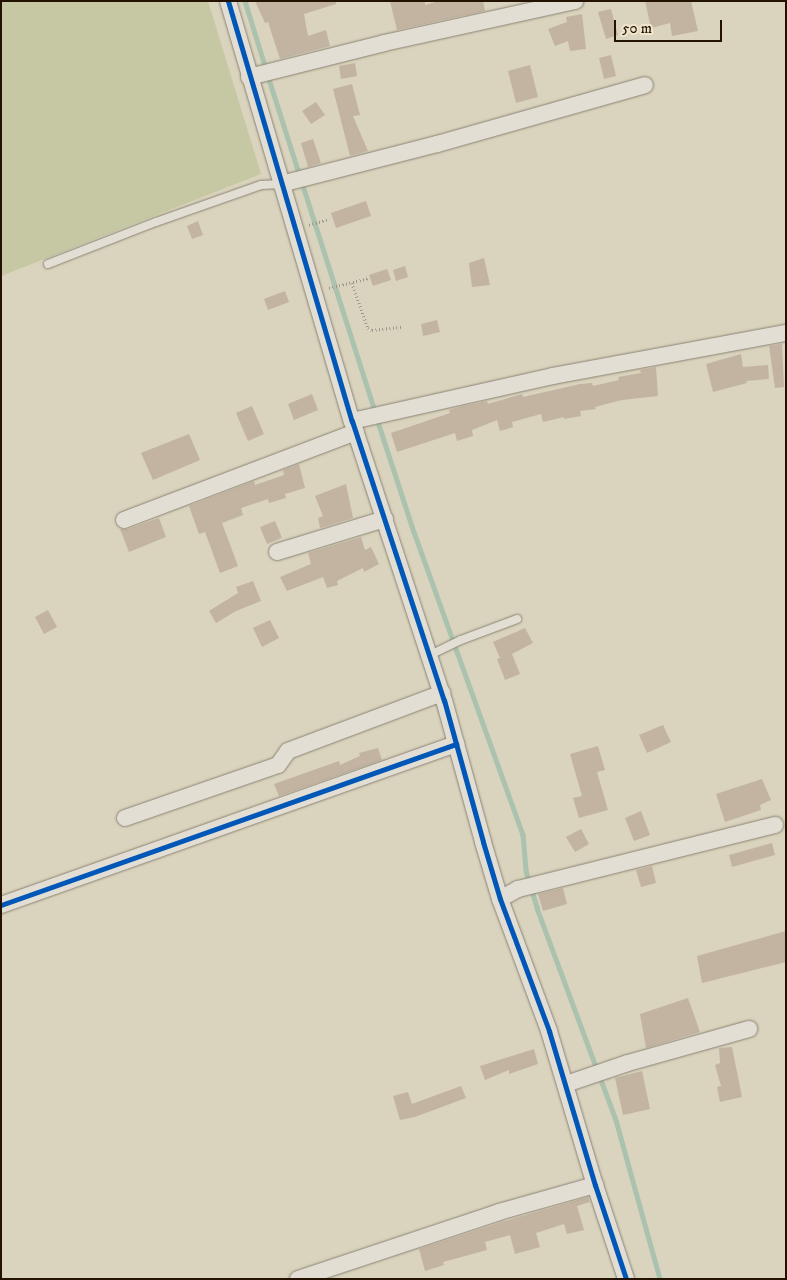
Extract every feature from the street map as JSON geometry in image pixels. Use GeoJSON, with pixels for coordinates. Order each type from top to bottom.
{"type":"FeatureCollection","features":[{"type":"Feature","properties":{"kind":"street"},"geometry":{"type":"LineString","coordinates":[[228,1],[262,74],[286,183],[365,421],[385,519],[442,693],[500,899],[550,1031],[595,1185],[626,1279]]}},
{"type":"Feature","properties":{"kind":"street"},"geometry":{"type":"LineString","coordinates":[[262,74],[384,43],[575,1]]}},
{"type":"Feature","properties":{"kind":"street"},"geometry":{"type":"LineString","coordinates":[[286,183],[311,178],[645,85]]}},
{"type":"Feature","properties":{"kind":"street"},"geometry":{"type":"LineString","coordinates":[[124,520],[365,421],[553,376],[786,333]]}},
{"type":"Feature","properties":{"kind":"street"},"geometry":{"type":"LineString","coordinates":[[276,552],[385,519]]}},
{"type":"Feature","properties":{"kind":"street"},"geometry":{"type":"LineString","coordinates":[[125,818],[278,765],[288,751],[442,693]]}},
{"type":"Feature","properties":{"kind":"street"},"geometry":{"type":"LineString","coordinates":[[1,905],[456,744]]}},
{"type":"Feature","properties":{"kind":"street"},"geometry":{"type":"LineString","coordinates":[[500,899],[518,889],[775,825]]}},
{"type":"Feature","properties":{"kind":"street"},"geometry":{"type":"LineString","coordinates":[[566,1084],[583,1077],[749,1029]]}},
{"type":"Feature","properties":{"kind":"street"},"geometry":{"type":"LineString","coordinates":[[298,1279],[499,1212],[595,1185]]}},
{"type":"Feature","properties":{"kind":"lane"},"geometry":{"type":"LineString","coordinates":[[48,264],[156,222],[252,188],[286,183]]}},
{"type":"Feature","properties":{"kind":"lane"},"geometry":{"type":"LineString","coordinates":[[430,655],[461,640],[517,619]]}},
{"type":"Feature","properties":{"kind":"path"},"geometry":{"type":"LineString","coordinates":[[306,226],[329,219]]}},
{"type":"Feature","properties":{"kind":"path"},"geometry":{"type":"LineString","coordinates":[[332,288],[369,278]]}},
{"type":"Feature","properties":{"kind":"path"},"geometry":{"type":"LineString","coordinates":[[350,283],[368,328],[372,330],[402,327]]}},
{"type":"Feature","properties":{"kind":"green space"},"geometry":{"type":"Polygon","coordinates":[[[1,1],[208,1],[261,174],[1,276],[1,1]]]}},
{"type":"Feature","properties":{"kind":"building"},"geometry":{"type":"Polygon","coordinates":[[[255,1],[336,1],[336,4],[304,14],[308,36],[326,30],[330,46],[280,59],[268,22],[265,23],[255,1]]]}},
{"type":"Feature","properties":{"kind":"building"},"geometry":{"type":"Polygon","coordinates":[[[390,1],[425,1],[425,5],[439,1],[483,1],[485,11],[397,30],[390,1]]]}},
{"type":"Feature","properties":{"kind":"building"},"geometry":{"type":"Polygon","coordinates":[[[645,1],[691,1],[698,31],[672,36],[670,23],[651,28],[645,1]]]}},
{"type":"Feature","properties":{"kind":"building"},"geometry":{"type":"Polygon","coordinates":[[[611,9],[618,35],[606,39],[598,12],[611,9]]]}},
{"type":"Feature","properties":{"kind":"building"},"geometry":{"type":"Polygon","coordinates":[[[582,14],[586,49],[570,51],[568,41],[555,46],[548,29],[567,22],[566,17],[582,14]]]}},
{"type":"Feature","properties":{"kind":"building"},"geometry":{"type":"Polygon","coordinates":[[[611,55],[616,76],[604,79],[599,58],[611,55]]]}},
{"type":"Feature","properties":{"kind":"building"},"geometry":{"type":"Polygon","coordinates":[[[355,63],[357,76],[341,79],[339,66],[355,63]]]}},
{"type":"Feature","properties":{"kind":"building"},"geometry":{"type":"Polygon","coordinates":[[[530,65],[538,97],[516,103],[508,71],[530,65]]]}},
{"type":"Feature","properties":{"kind":"building"},"geometry":{"type":"Polygon","coordinates":[[[352,84],[360,115],[353,116],[368,151],[350,156],[333,89],[352,84]]]}},
{"type":"Feature","properties":{"kind":"building"},"geometry":{"type":"Polygon","coordinates":[[[316,102],[325,115],[311,124],[302,111],[316,102]]]}},
{"type":"Feature","properties":{"kind":"building"},"geometry":{"type":"Polygon","coordinates":[[[313,139],[321,163],[308,167],[301,143],[313,139]]]}},
{"type":"Feature","properties":{"kind":"building"},"geometry":{"type":"Polygon","coordinates":[[[366,201],[371,216],[336,228],[331,213],[366,201]]]}},
{"type":"Feature","properties":{"kind":"building"},"geometry":{"type":"Polygon","coordinates":[[[198,221],[203,235],[192,239],[187,226],[198,221]]]}},
{"type":"Feature","properties":{"kind":"building"},"geometry":{"type":"Polygon","coordinates":[[[484,258],[490,285],[472,287],[469,263],[484,258]]]}},
{"type":"Feature","properties":{"kind":"building"},"geometry":{"type":"Polygon","coordinates":[[[405,266],[408,277],[396,281],[393,270],[405,266]]]}},
{"type":"Feature","properties":{"kind":"building"},"geometry":{"type":"Polygon","coordinates":[[[387,269],[391,280],[373,286],[369,275],[387,269]]]}},
{"type":"Feature","properties":{"kind":"building"},"geometry":{"type":"Polygon","coordinates":[[[285,291],[289,302],[268,310],[264,299],[285,291]]]}},
{"type":"Feature","properties":{"kind":"building"},"geometry":{"type":"Polygon","coordinates":[[[437,320],[440,332],[423,336],[421,324],[437,320]]]}},
{"type":"Feature","properties":{"kind":"building"},"geometry":{"type":"Polygon","coordinates":[[[782,344],[784,387],[775,388],[769,346],[782,344]]]}},
{"type":"Feature","properties":{"kind":"building"},"geometry":{"type":"Polygon","coordinates":[[[741,354],[743,367],[768,365],[769,379],[746,381],[747,383],[713,392],[706,364],[741,354]]]}},
{"type":"Feature","properties":{"kind":"building"},"geometry":{"type":"Polygon","coordinates":[[[656,367],[658,396],[622,400],[595,407],[596,409],[580,411],[581,416],[564,419],[564,417],[543,422],[541,414],[512,422],[513,427],[500,431],[497,420],[472,430],[473,436],[457,441],[455,433],[397,452],[391,433],[450,413],[449,410],[459,407],[487,401],[488,404],[522,394],[523,397],[580,384],[592,383],[593,386],[619,380],[618,377],[641,373],[640,370],[656,367]]]}},
{"type":"Feature","properties":{"kind":"building"},"geometry":{"type":"Polygon","coordinates":[[[312,394],[318,410],[294,420],[288,404],[312,394]]]}},
{"type":"Feature","properties":{"kind":"building"},"geometry":{"type":"Polygon","coordinates":[[[252,406],[264,434],[248,441],[236,413],[252,406]]]}},
{"type":"Feature","properties":{"kind":"building"},"geometry":{"type":"Polygon","coordinates":[[[189,434],[200,460],[153,480],[141,453],[189,434]]]}},
{"type":"Feature","properties":{"kind":"building"},"geometry":{"type":"Polygon","coordinates":[[[299,464],[305,488],[285,494],[286,498],[269,503],[268,499],[241,508],[243,515],[222,523],[238,566],[220,573],[205,532],[199,534],[189,506],[254,481],[255,485],[284,475],[283,470],[299,464]]]}},
{"type":"Feature","properties":{"kind":"building"},"geometry":{"type":"Polygon","coordinates":[[[346,484],[353,518],[320,528],[318,518],[323,516],[315,496],[346,484]]]}},
{"type":"Feature","properties":{"kind":"building"},"geometry":{"type":"Polygon","coordinates":[[[159,518],[166,537],[129,552],[120,529],[128,529],[159,518]]]}},
{"type":"Feature","properties":{"kind":"building"},"geometry":{"type":"Polygon","coordinates":[[[275,521],[282,538],[267,544],[260,527],[275,521]]]}},
{"type":"Feature","properties":{"kind":"building"},"geometry":{"type":"Polygon","coordinates":[[[361,537],[365,550],[371,547],[379,564],[364,572],[363,568],[337,581],[338,585],[327,588],[323,577],[287,591],[280,577],[311,564],[308,553],[361,537]]]}},
{"type":"Feature","properties":{"kind":"building"},"geometry":{"type":"Polygon","coordinates":[[[253,581],[261,601],[236,611],[216,623],[209,611],[238,593],[236,587],[253,581]]]}},
{"type":"Feature","properties":{"kind":"building"},"geometry":{"type":"Polygon","coordinates":[[[48,610],[57,627],[44,634],[35,617],[48,610]]]}},
{"type":"Feature","properties":{"kind":"building"},"geometry":{"type":"Polygon","coordinates":[[[270,620],[279,638],[262,647],[253,628],[270,620]]]}},
{"type":"Feature","properties":{"kind":"building"},"geometry":{"type":"Polygon","coordinates":[[[525,628],[533,643],[512,654],[520,674],[505,680],[497,659],[500,658],[493,642],[525,628]]]}},
{"type":"Feature","properties":{"kind":"building"},"geometry":{"type":"Polygon","coordinates":[[[663,725],[671,742],[647,753],[639,735],[663,725]]]}},
{"type":"Feature","properties":{"kind":"building"},"geometry":{"type":"Polygon","coordinates":[[[598,746],[605,770],[597,772],[608,810],[579,818],[573,798],[582,796],[570,754],[598,746]]]}},
{"type":"Feature","properties":{"kind":"building"},"geometry":{"type":"Polygon","coordinates":[[[378,748],[382,760],[279,796],[274,784],[339,761],[340,765],[360,756],[359,753],[378,748]]]}},
{"type":"Feature","properties":{"kind":"building"},"geometry":{"type":"Polygon","coordinates":[[[762,779],[771,800],[760,805],[761,810],[725,822],[716,794],[762,779]]]}},
{"type":"Feature","properties":{"kind":"building"},"geometry":{"type":"Polygon","coordinates":[[[641,811],[650,835],[634,841],[625,818],[641,811]]]}},
{"type":"Feature","properties":{"kind":"building"},"geometry":{"type":"Polygon","coordinates":[[[581,829],[589,844],[575,852],[566,837],[581,829]]]}},
{"type":"Feature","properties":{"kind":"building"},"geometry":{"type":"Polygon","coordinates":[[[772,843],[775,855],[732,867],[729,855],[772,843]]]}},
{"type":"Feature","properties":{"kind":"building"},"geometry":{"type":"Polygon","coordinates":[[[652,866],[656,883],[641,887],[636,870],[652,866]]]}},
{"type":"Feature","properties":{"kind":"building"},"geometry":{"type":"Polygon","coordinates":[[[563,888],[567,904],[543,911],[538,894],[563,888]]]}},
{"type":"Feature","properties":{"kind":"building"},"geometry":{"type":"Polygon","coordinates":[[[786,931],[786,962],[702,983],[697,956],[786,931]]]}},
{"type":"Feature","properties":{"kind":"building"},"geometry":{"type":"Polygon","coordinates":[[[688,998],[700,1032],[646,1048],[640,1014],[688,998]]]}},
{"type":"Feature","properties":{"kind":"building"},"geometry":{"type":"Polygon","coordinates":[[[732,1047],[742,1097],[720,1102],[717,1087],[721,1086],[715,1065],[720,1063],[719,1048],[732,1047]]]}},
{"type":"Feature","properties":{"kind":"building"},"geometry":{"type":"Polygon","coordinates":[[[534,1049],[538,1064],[509,1074],[509,1070],[485,1080],[480,1066],[534,1049]]]}},
{"type":"Feature","properties":{"kind":"building"},"geometry":{"type":"Polygon","coordinates":[[[642,1071],[650,1109],[623,1115],[615,1078],[642,1071]]]}},
{"type":"Feature","properties":{"kind":"building"},"geometry":{"type":"Polygon","coordinates":[[[461,1086],[466,1098],[415,1117],[400,1120],[393,1096],[408,1092],[412,1104],[461,1086]]]}},
{"type":"Feature","properties":{"kind":"building"},"geometry":{"type":"Polygon","coordinates":[[[588,1197],[590,1202],[577,1206],[584,1230],[567,1234],[564,1224],[536,1233],[540,1247],[515,1254],[510,1235],[485,1242],[487,1250],[443,1262],[444,1265],[425,1271],[419,1249],[588,1197]]]}},
{"type":"Feature","properties":{"kind":"waterway"},"geometry":{"type":"LineString","coordinates":[[245,1],[266,69]]}},
{"type":"Feature","properties":{"kind":"waterway"},"geometry":{"type":"LineString","coordinates":[[268,76],[375,412]]}},
{"type":"Feature","properties":{"kind":"waterway"},"geometry":{"type":"LineString","coordinates":[[377,419],[414,532],[523,835],[526,871],[537,908],[597,1069]]}},
{"type":"Feature","properties":{"kind":"waterway"},"geometry":{"type":"LineString","coordinates":[[600,1077],[616,1120],[660,1279]]}},
{"type":"Feature","properties":{"kind":"cycle path"},"geometry":{"type":"LineString","coordinates":[[228,1],[352,421],[444,700],[500,899],[549,1031],[595,1185],[626,1279]]}},
{"type":"Feature","properties":{"kind":"cycle path"},"geometry":{"type":"LineString","coordinates":[[1,905],[456,744]]}}]}
